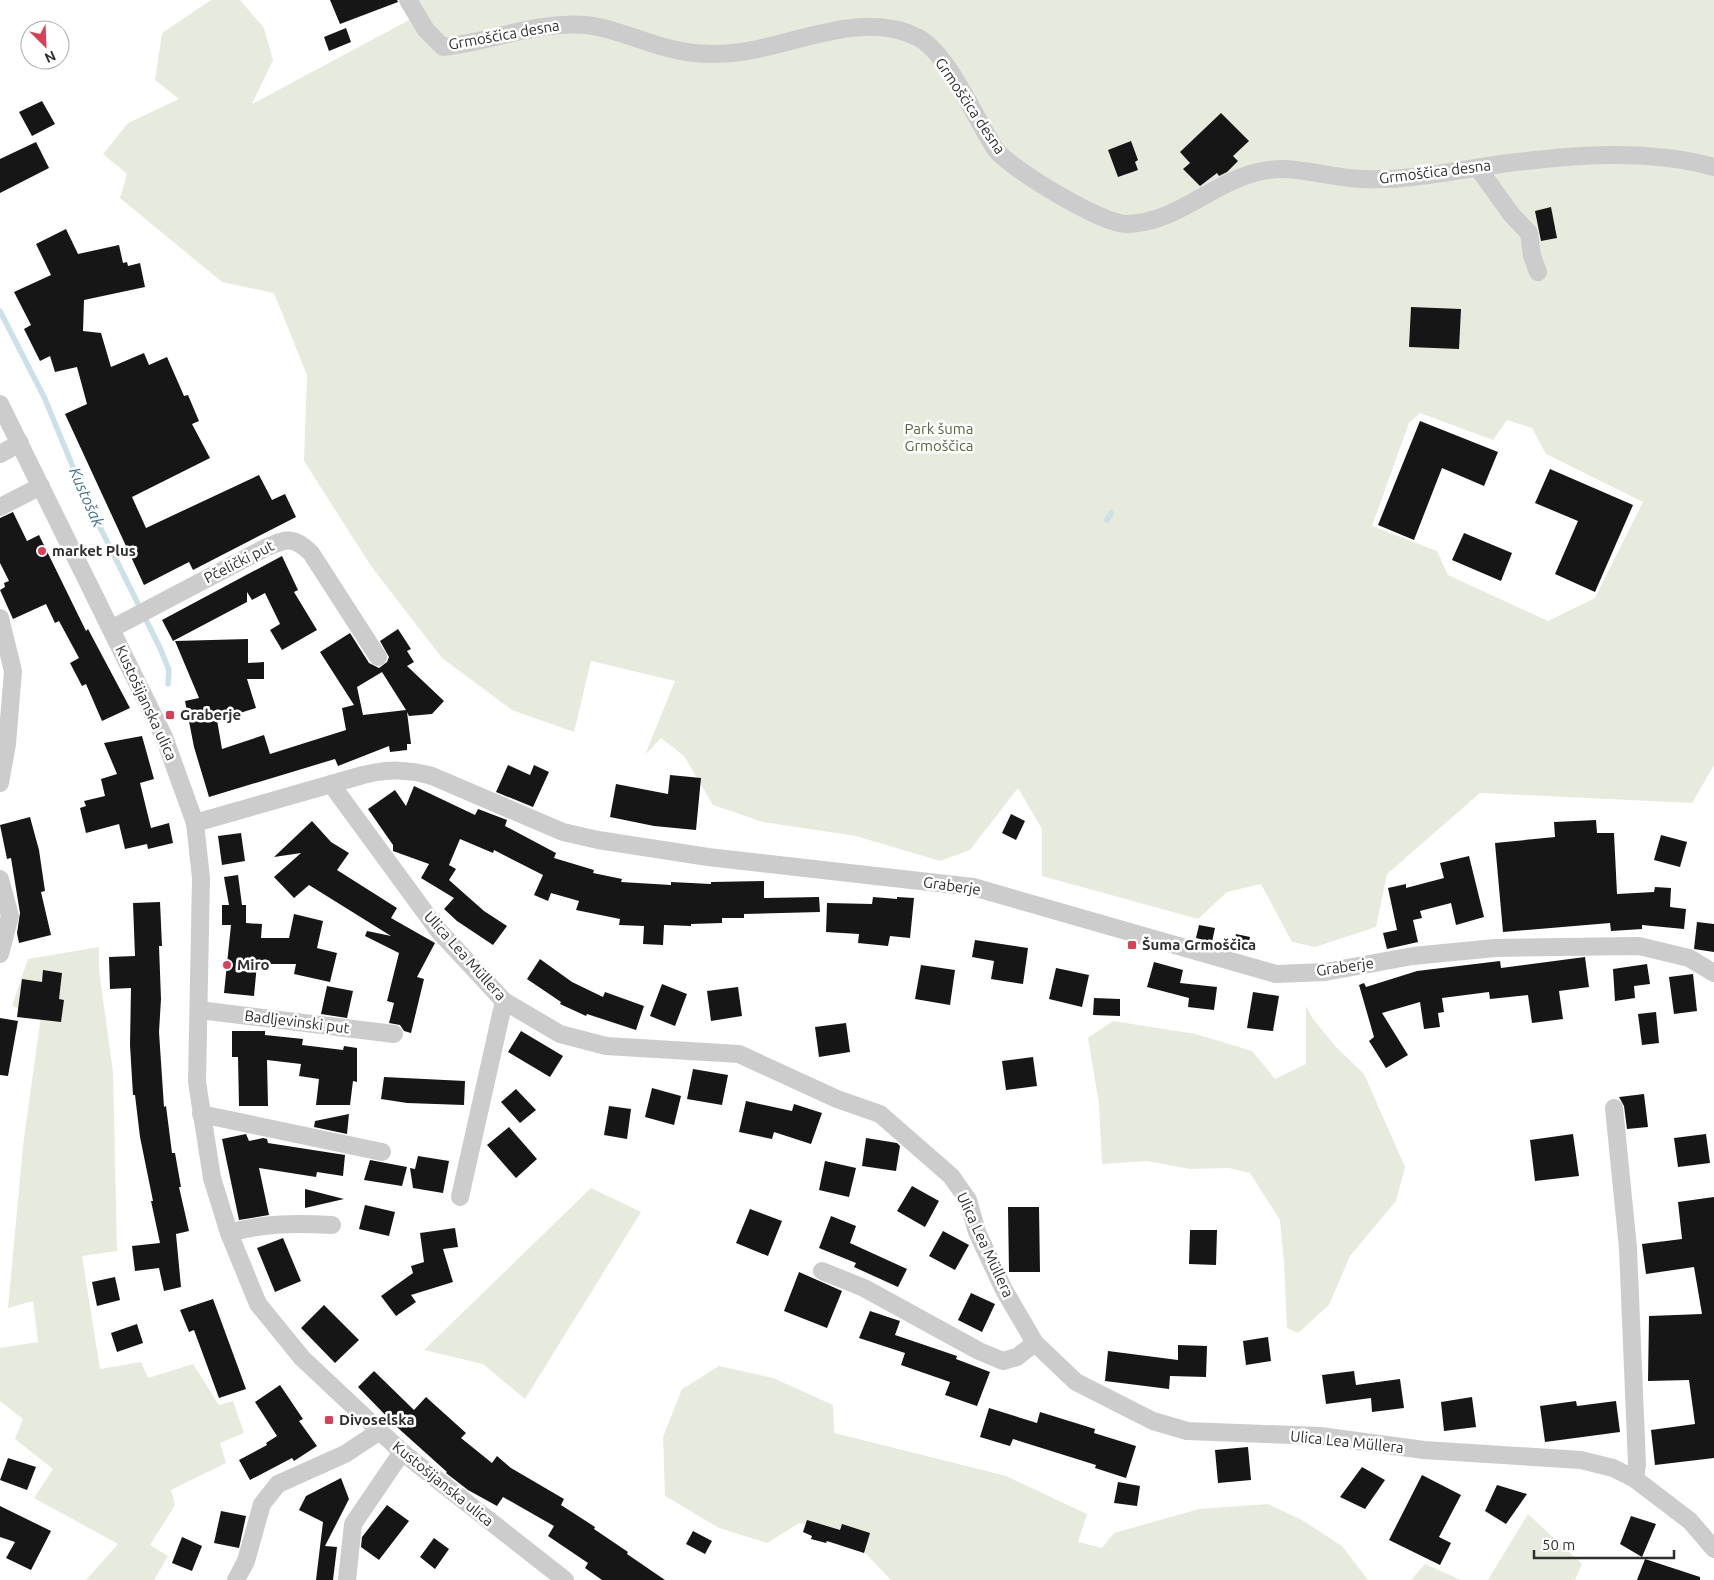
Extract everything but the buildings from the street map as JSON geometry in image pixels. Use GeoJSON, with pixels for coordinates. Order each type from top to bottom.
{"type":"FeatureCollection","features":[{"type":"Feature","properties":{"kind":"street","name":"Grmoščica desna"},"geometry":{"type":"LineString","coordinates":[[412,6],[426,30],[443,47],[459,45],[511,31],[560,25],[588,25],[669,49],[694,54],[716,54],[744,51],[832,31],[872,27],[891,29],[919,38],[938,56],[998,153],[1045,186],[1091,213],[1124,225],[1154,221],[1253,173],[1284,167],[1348,178],[1395,179],[1559,159],[1641,154],[1697,162],[1714,167]]}},
{"type":"Feature","properties":{"kind":"street"},"geometry":{"type":"LineString","coordinates":[[1478,168],[1511,214],[1529,232],[1538,272]]}},
{"type":"Feature","properties":{"kind":"street","name":"Kustošijanska ulica"},"geometry":{"type":"LineString","coordinates":[[0,404],[164,736],[195,823],[202,878],[197,1082],[201,1114],[212,1178],[229,1233],[258,1304],[302,1358],[402,1452],[565,1580]]}},
{"type":"Feature","properties":{"kind":"street"},"geometry":{"type":"LineString","coordinates":[[0,454],[20,443]]}},
{"type":"Feature","properties":{"kind":"street"},"geometry":{"type":"LineString","coordinates":[[0,506],[42,486]]}},
{"type":"Feature","properties":{"kind":"street","name":"Pčelički put"},"geometry":{"type":"LineString","coordinates":[[111,630],[134,616],[286,539],[301,543],[311,553],[378,657]]}},
{"type":"Feature","properties":{"kind":"street"},"geometry":{"type":"LineString","coordinates":[[0,618],[13,671],[7,744],[0,784]]}},
{"type":"Feature","properties":{"kind":"street","name":"Graberje"},"geometry":{"type":"LineString","coordinates":[[195,823],[331,784],[388,770],[409,770],[432,776],[563,832],[598,840],[708,857],[973,887],[1276,974],[1325,972],[1413,956],[1494,948],[1639,946],[1689,958],[1714,973]]}},
{"type":"Feature","properties":{"kind":"street","name":"Ulica Lea Müllera"},"geometry":{"type":"LineString","coordinates":[[331,784],[438,930],[504,1001],[560,1034],[606,1046],[739,1054],[837,1099],[880,1114],[951,1176],[968,1200],[977,1232],[1000,1282],[1035,1343],[1076,1382],[1153,1421],[1187,1431],[1320,1436],[1424,1450],[1581,1460],[1613,1468],[1635,1479],[1690,1520],[1714,1549]]}},
{"type":"Feature","properties":{"kind":"street"},"geometry":{"type":"LineString","coordinates":[[0,879],[10,916],[0,954]]}},
{"type":"Feature","properties":{"kind":"street"},"geometry":{"type":"LineString","coordinates":[[460,1197],[504,1001]]}},
{"type":"Feature","properties":{"kind":"street","name":"Badljevinski put"},"geometry":{"type":"LineString","coordinates":[[199,1010],[394,1034]]}},
{"type":"Feature","properties":{"kind":"street"},"geometry":{"type":"LineString","coordinates":[[1614,1108],[1628,1248],[1637,1464],[1635,1479]]}},
{"type":"Feature","properties":{"kind":"street"},"geometry":{"type":"LineString","coordinates":[[201,1114],[382,1152]]}},
{"type":"Feature","properties":{"kind":"street"},"geometry":{"type":"LineString","coordinates":[[229,1233],[255,1225],[297,1223],[332,1225]]}},
{"type":"Feature","properties":{"kind":"street"},"geometry":{"type":"LineString","coordinates":[[822,1271],[864,1288],[979,1351],[1003,1361],[1017,1357],[1035,1343]]}},
{"type":"Feature","properties":{"kind":"street"},"geometry":{"type":"LineString","coordinates":[[236,1580],[246,1561],[262,1504],[278,1484],[345,1454],[380,1431]]}},
{"type":"Feature","properties":{"kind":"street"},"geometry":{"type":"LineString","coordinates":[[347,1580],[353,1524],[402,1452]]}},
{"type":"Feature","properties":{"kind":"green space","name":"Park šuma Grmoščica"},"geometry":{"type":"Polygon","coordinates":[[[211,0],[240,0],[264,28],[273,60],[252,104],[411,19],[416,0],[1714,0],[1714,765],[1692,803],[1480,793],[1387,874],[1376,927],[1315,947],[1292,942],[1261,884],[1227,892],[1198,919],[1042,876],[1042,829],[1018,788],[970,850],[940,861],[856,836],[763,822],[713,805],[684,756],[661,738],[645,755],[675,681],[591,661],[574,732],[512,710],[442,658],[371,566],[304,461],[307,375],[274,293],[222,282],[120,198],[127,174],[103,154],[128,123],[179,99],[155,80],[162,33],[211,0]],[[1420,413],[1409,423],[1372,526],[1437,551],[1448,575],[1548,621],[1595,598],[1643,502],[1546,454],[1532,428],[1507,420],[1493,440],[1420,413]]]}},
{"type":"Feature","properties":{"kind":"green space"},"geometry":{"type":"Polygon","coordinates":[[[99,947],[99,970],[113,1072],[117,1251],[82,1256],[100,1369],[141,1362],[148,1378],[193,1364],[219,1405],[233,1401],[244,1433],[220,1443],[226,1463],[171,1490],[175,1505],[150,1545],[168,1556],[154,1580],[86,1580],[118,1544],[34,1498],[53,1469],[15,1439],[23,1419],[0,1401],[0,1348],[38,1342],[33,1301],[8,1308],[23,1146],[41,1016],[12,1006],[28,959],[99,947]]]}},
{"type":"Feature","properties":{"kind":"green space"},"geometry":{"type":"Polygon","coordinates":[[[1306,1006],[1313,1019],[1336,1047],[1364,1074],[1405,1167],[1396,1201],[1350,1256],[1329,1305],[1298,1333],[1287,1328],[1280,1220],[1250,1173],[1229,1168],[1190,1169],[1147,1161],[1102,1164],[1099,1104],[1088,1038],[1113,1021],[1196,1034],[1252,1051],[1275,1079],[1306,1064],[1306,1006]]]}},
{"type":"Feature","properties":{"kind":"green space"},"geometry":{"type":"Polygon","coordinates":[[[591,1188],[641,1212],[525,1399],[483,1364],[424,1350],[591,1188]]]}},
{"type":"Feature","properties":{"kind":"green space"},"geometry":{"type":"Polygon","coordinates":[[[719,1366],[773,1378],[833,1405],[834,1433],[1006,1476],[1087,1514],[1078,1542],[1102,1548],[1114,1533],[1199,1509],[1268,1504],[1302,1520],[1342,1546],[1368,1580],[891,1580],[848,1535],[799,1523],[767,1543],[719,1528],[665,1496],[663,1437],[682,1389],[719,1366]]]}},
{"type":"Feature","properties":{"kind":"green space"},"geometry":{"type":"Polygon","coordinates":[[[1528,1514],[1582,1564],[1575,1580],[1488,1580],[1528,1514]]]}},
{"type":"Feature","properties":{"kind":"green space"},"geometry":{"type":"Polygon","coordinates":[[[1425,1564],[1461,1580],[1411,1580],[1425,1564]]]}},
{"type":"Feature","properties":{"kind":"waterway","name":"Kustošak"},"geometry":{"type":"LineString","coordinates":[[0,311],[45,399],[87,501],[160,648],[169,670],[168,684]]}},
{"type":"Feature","properties":{"kind":"waterway"},"geometry":{"type":"LineString","coordinates":[[1107,520],[1111,513]]}},
{"type":"Feature","properties":{"kind":"place","name":"market Plus"},"geometry":{"type":"Point","coordinates":[42,551]}},
{"type":"Feature","properties":{"kind":"place","name":"Graberje"},"geometry":{"type":"Point","coordinates":[170,715]}},
{"type":"Feature","properties":{"kind":"place","name":"Šuma Grmoščica"},"geometry":{"type":"Point","coordinates":[1132,945]}},
{"type":"Feature","properties":{"kind":"place","name":"Miro"},"geometry":{"type":"Point","coordinates":[227,965]}},
{"type":"Feature","properties":{"kind":"place","name":"Divoselska"},"geometry":{"type":"Point","coordinates":[329,1420]}}]}
